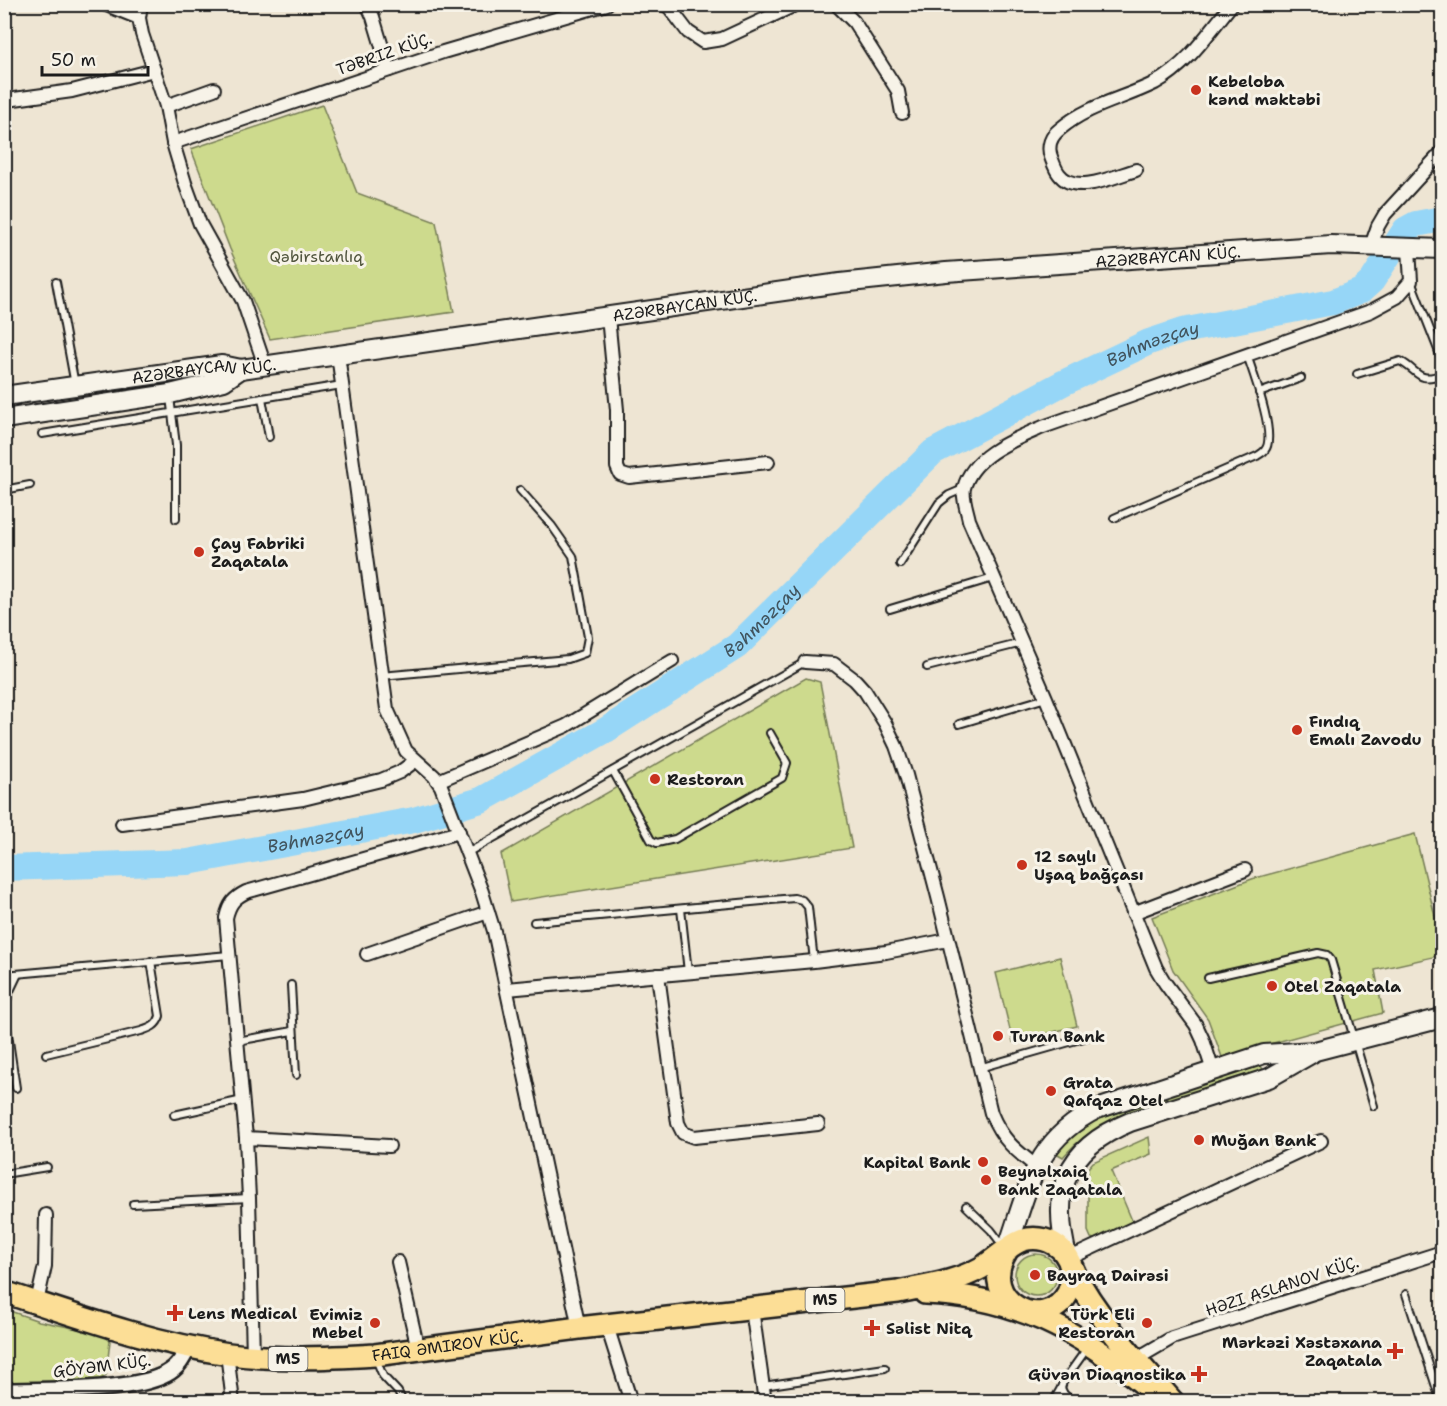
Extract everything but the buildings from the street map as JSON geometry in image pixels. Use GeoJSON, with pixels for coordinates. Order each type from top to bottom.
{"type":"FeatureCollection","features":[{"type":"Feature","properties":{"kind":"highway"},"geometry":{"type":"LineString","coordinates":[[898,1292],[963,1276],[981,1268],[1024,1240],[1034,1238],[1054,1244],[1068,1259],[1098,1312],[1173,1401]]}},
{"type":"Feature","properties":{"kind":"highway"},"geometry":{"type":"LineString","coordinates":[[1006,1252],[998,1271],[998,1281],[1007,1300],[1090,1344],[1116,1361],[1164,1401]]}},
{"type":"Feature","properties":{"kind":"highway"},"geometry":{"type":"LineString","coordinates":[[898,1292],[964,1296],[1025,1311],[1046,1311],[1064,1299],[1069,1290],[1072,1269],[1068,1259]]}},
{"type":"Feature","properties":{"kind":"highway","name":"FAIQ ƏMIROV KÜÇ."},"geometry":{"type":"LineString","coordinates":[[4,1292],[150,1337],[189,1346],[253,1356],[317,1359],[375,1355],[579,1328],[898,1292]]}},
{"type":"Feature","properties":{"kind":"main road","name":"AZƏRBAYCAN KÜÇ."},"geometry":{"type":"LineString","coordinates":[[4,396],[222,365],[241,369],[265,366],[840,283],[946,272],[1331,245],[1409,249]]}},
{"type":"Feature","properties":{"kind":"main road"},"geometry":{"type":"LineString","coordinates":[[1409,249],[1443,249]]}},
{"type":"Feature","properties":{"kind":"main road"},"geometry":{"type":"LineString","coordinates":[[4,418],[170,394],[224,381],[241,369]]}},
{"type":"Feature","properties":{"kind":"main road"},"geometry":{"type":"LineString","coordinates":[[75,386],[78,408]]}},
{"type":"Feature","properties":{"kind":"main road"},"geometry":{"type":"LineString","coordinates":[[1006,1252],[1036,1167],[1045,1150],[1077,1119],[1097,1109],[1264,1054],[1315,1051],[1443,1018]]}},
{"type":"Feature","properties":{"kind":"main road"},"geometry":{"type":"LineString","coordinates":[[1068,1259],[1063,1239],[1062,1199],[1066,1180],[1074,1161],[1090,1143],[1108,1131],[1130,1122],[1269,1078],[1315,1051]]}},
{"type":"Feature","properties":{"kind":"street"},"geometry":{"type":"LineString","coordinates":[[104,4],[139,18]]}},
{"type":"Feature","properties":{"kind":"street"},"geometry":{"type":"LineString","coordinates":[[141,4],[139,18],[166,106],[173,143],[200,224],[243,301],[265,366]]}},
{"type":"Feature","properties":{"kind":"street"},"geometry":{"type":"LineString","coordinates":[[367,4],[389,70]]}},
{"type":"Feature","properties":{"kind":"street","name":"TƏBRIZ KÜÇ."},"geometry":{"type":"LineString","coordinates":[[173,143],[443,52],[607,4]]}},
{"type":"Feature","properties":{"kind":"street"},"geometry":{"type":"LineString","coordinates":[[663,4],[669,7],[688,32],[703,42],[722,39],[797,4]]}},
{"type":"Feature","properties":{"kind":"street"},"geometry":{"type":"LineString","coordinates":[[836,4],[854,22],[898,92],[902,113]]}},
{"type":"Feature","properties":{"kind":"street"},"geometry":{"type":"LineString","coordinates":[[1136,170],[1086,184],[1071,183],[1059,174],[1050,153],[1049,142],[1059,129],[1097,105],[1155,82],[1177,68],[1232,4]]}},
{"type":"Feature","properties":{"kind":"street"},"geometry":{"type":"LineString","coordinates":[[7,100],[72,91],[154,70]]}},
{"type":"Feature","properties":{"kind":"street"},"geometry":{"type":"LineString","coordinates":[[166,106],[214,89]]}},
{"type":"Feature","properties":{"kind":"street"},"geometry":{"type":"LineString","coordinates":[[1371,246],[1378,225],[1385,214],[1443,152]]}},
{"type":"Feature","properties":{"kind":"street"},"geometry":{"type":"LineString","coordinates":[[1213,1071],[1196,1025],[1165,983],[1133,913],[1046,698],[969,520],[964,489],[972,472],[995,450],[1043,427],[1371,311],[1397,297],[1411,281],[1409,249]]}},
{"type":"Feature","properties":{"kind":"street"},"geometry":{"type":"LineString","coordinates":[[608,317],[617,410],[617,467],[620,474],[629,477],[768,462]]}},
{"type":"Feature","properties":{"kind":"street"},"geometry":{"type":"LineString","coordinates":[[338,355],[387,708],[398,738],[406,751],[440,784],[488,912],[507,989],[579,1328]]}},
{"type":"Feature","properties":{"kind":"street"},"geometry":{"type":"LineString","coordinates":[[440,784],[566,726],[672,661]]}},
{"type":"Feature","properties":{"kind":"street"},"geometry":{"type":"LineString","coordinates":[[805,662],[834,664],[865,690],[885,723],[906,775],[991,1113],[998,1131],[1014,1149],[1036,1167]]}},
{"type":"Feature","properties":{"kind":"street"},"geometry":{"type":"LineString","coordinates":[[122,824],[303,799],[381,780],[400,772],[415,760]]}},
{"type":"Feature","properties":{"kind":"street"},"geometry":{"type":"LineString","coordinates":[[253,1356],[246,1138],[226,918],[228,907],[236,897],[246,891],[457,828]]}},
{"type":"Feature","properties":{"kind":"street"},"geometry":{"type":"LineString","coordinates":[[1133,913],[1245,870]]}},
{"type":"Feature","properties":{"kind":"street"},"geometry":{"type":"LineString","coordinates":[[367,954],[488,912]]}},
{"type":"Feature","properties":{"kind":"street"},"geometry":{"type":"LineString","coordinates":[[507,989],[814,961],[886,952],[948,940]]}},
{"type":"Feature","properties":{"kind":"street"},"geometry":{"type":"LineString","coordinates":[[658,975],[678,1123],[683,1133],[694,1137],[818,1124]]}},
{"type":"Feature","properties":{"kind":"street"},"geometry":{"type":"LineString","coordinates":[[246,1138],[389,1146]]}},
{"type":"Feature","properties":{"kind":"street"},"geometry":{"type":"LineString","coordinates":[[1068,1259],[1321,1141]]}},
{"type":"Feature","properties":{"kind":"street"},"geometry":{"type":"LineString","coordinates":[[37,1302],[45,1266],[46,1215]]}},
{"type":"Feature","properties":{"kind":"street","name":"HƏZI ASLANOV KÜÇ."},"geometry":{"type":"LineString","coordinates":[[1136,1359],[1172,1338],[1443,1252]]}},
{"type":"Feature","properties":{"kind":"street"},"geometry":{"type":"LineString","coordinates":[[399,1262],[418,1349]]}},
{"type":"Feature","properties":{"kind":"street"},"geometry":{"type":"LineString","coordinates":[[752,1309],[765,1401]]}},
{"type":"Feature","properties":{"kind":"street"},"geometry":{"type":"LineString","coordinates":[[607,1326],[631,1401]]}},
{"type":"Feature","properties":{"kind":"street","name":"GÖYƏM KÜÇ."},"geometry":{"type":"LineString","coordinates":[[4,1391],[104,1387],[156,1379],[168,1374],[180,1364],[189,1346]]}},
{"type":"Feature","properties":{"kind":"street"},"geometry":{"type":"LineString","coordinates":[[227,1353],[233,1401]]}},
{"type":"Feature","properties":{"kind":"lane"},"geometry":{"type":"LineString","coordinates":[[1411,281],[1442,359]]}},
{"type":"Feature","properties":{"kind":"lane"},"geometry":{"type":"LineString","coordinates":[[56,282],[75,386]]}},
{"type":"Feature","properties":{"kind":"lane"},"geometry":{"type":"LineString","coordinates":[[1114,518],[1257,456],[1266,450],[1268,440],[1265,414],[1247,355]]}},
{"type":"Feature","properties":{"kind":"lane"},"geometry":{"type":"LineString","coordinates":[[1357,374],[1400,361],[1422,378],[1432,378],[1443,374]]}},
{"type":"Feature","properties":{"kind":"lane"},"geometry":{"type":"LineString","coordinates":[[1259,393],[1301,378]]}},
{"type":"Feature","properties":{"kind":"lane"},"geometry":{"type":"LineString","coordinates":[[42,434],[342,385]]}},
{"type":"Feature","properties":{"kind":"lane"},"geometry":{"type":"LineString","coordinates":[[170,394],[177,453],[176,519]]}},
{"type":"Feature","properties":{"kind":"lane"},"geometry":{"type":"LineString","coordinates":[[261,398],[269,437]]}},
{"type":"Feature","properties":{"kind":"lane"},"geometry":{"type":"LineString","coordinates":[[4,490],[30,485]]}},
{"type":"Feature","properties":{"kind":"lane"},"geometry":{"type":"LineString","coordinates":[[900,564],[939,503],[949,495],[964,489]]}},
{"type":"Feature","properties":{"kind":"lane"},"geometry":{"type":"LineString","coordinates":[[381,676],[567,659],[585,652],[588,637],[573,556],[552,526],[520,490]]}},
{"type":"Feature","properties":{"kind":"lane"},"geometry":{"type":"LineString","coordinates":[[890,609],[993,578]]}},
{"type":"Feature","properties":{"kind":"lane"},"geometry":{"type":"LineString","coordinates":[[927,667],[1022,643]]}},
{"type":"Feature","properties":{"kind":"lane"},"geometry":{"type":"LineString","coordinates":[[467,854],[805,662]]}},
{"type":"Feature","properties":{"kind":"lane"},"geometry":{"type":"LineString","coordinates":[[959,724],[1046,698]]}},
{"type":"Feature","properties":{"kind":"lane"},"geometry":{"type":"LineString","coordinates":[[613,771],[651,840],[657,843],[675,839],[782,778],[787,763],[770,733]]}},
{"type":"Feature","properties":{"kind":"lane"},"geometry":{"type":"LineString","coordinates":[[534,922],[794,898],[802,900],[808,907],[814,961]]}},
{"type":"Feature","properties":{"kind":"lane"},"geometry":{"type":"LineString","coordinates":[[681,909],[688,972]]}},
{"type":"Feature","properties":{"kind":"lane"},"geometry":{"type":"LineString","coordinates":[[1208,978],[1318,953],[1327,955],[1331,960],[1374,1106]]}},
{"type":"Feature","properties":{"kind":"lane"},"geometry":{"type":"LineString","coordinates":[[4,975],[229,955]]}},
{"type":"Feature","properties":{"kind":"lane"},"geometry":{"type":"LineString","coordinates":[[46,1054],[141,1031],[158,1022],[160,1016],[152,962]]}},
{"type":"Feature","properties":{"kind":"lane"},"geometry":{"type":"LineString","coordinates":[[16,1088],[5,1014],[8,995],[18,974]]}},
{"type":"Feature","properties":{"kind":"lane"},"geometry":{"type":"LineString","coordinates":[[291,985],[296,1075]]}},
{"type":"Feature","properties":{"kind":"lane"},"geometry":{"type":"LineString","coordinates":[[237,1041],[293,1031]]}},
{"type":"Feature","properties":{"kind":"lane"},"geometry":{"type":"LineString","coordinates":[[978,1068],[1087,1037]]}},
{"type":"Feature","properties":{"kind":"lane"},"geometry":{"type":"LineString","coordinates":[[174,1115],[243,1100]]}},
{"type":"Feature","properties":{"kind":"lane"},"geometry":{"type":"LineString","coordinates":[[4,1174],[47,1167]]}},
{"type":"Feature","properties":{"kind":"lane"},"geometry":{"type":"LineString","coordinates":[[133,1204],[249,1198]]}},
{"type":"Feature","properties":{"kind":"lane"},"geometry":{"type":"LineString","coordinates":[[966,1206],[991,1230],[1006,1252]]}},
{"type":"Feature","properties":{"kind":"lane"},"geometry":{"type":"LineString","coordinates":[[1406,1294],[1441,1400]]}},
{"type":"Feature","properties":{"kind":"lane"},"geometry":{"type":"LineString","coordinates":[[1053,1401],[1063,1382],[1090,1344]]}},
{"type":"Feature","properties":{"kind":"lane"},"geometry":{"type":"LineString","coordinates":[[375,1355],[383,1376],[403,1401]]}},
{"type":"Feature","properties":{"kind":"lane"},"geometry":{"type":"LineString","coordinates":[[763,1386],[885,1368]]}},
{"type":"Feature","properties":{"kind":"lane"},"geometry":{"type":"LineString","coordinates":[[1061,1389],[1073,1401]]}},
{"type":"Feature","properties":{"kind":"green space","name":"Qəbirstanlıq"},"geometry":{"type":"Polygon","coordinates":[[[322,105],[357,193],[436,222],[454,312],[270,339],[230,249],[191,149],[322,105]]]}},
{"type":"Feature","properties":{"kind":"green space"},"geometry":{"type":"Polygon","coordinates":[[[806,678],[820,682],[852,848],[511,902],[501,854],[806,678]]]}},
{"type":"Feature","properties":{"kind":"green space"},"geometry":{"type":"Polygon","coordinates":[[[1415,834],[1442,945],[1442,955],[1375,970],[1383,1013],[1222,1057],[1208,1019],[1173,970],[1152,917],[1252,879],[1415,834]]]}},
{"type":"Feature","properties":{"kind":"green space"},"geometry":{"type":"Polygon","coordinates":[[[1060,957],[1077,1026],[1013,1042],[996,973],[1060,957]]]}},
{"type":"Feature","properties":{"kind":"green space"},"geometry":{"type":"Polygon","coordinates":[[[1260,1063],[1263,1070],[1114,1120],[1086,1135],[1063,1157],[1056,1153],[1073,1134],[1091,1122],[1260,1063]]]}},
{"type":"Feature","properties":{"kind":"green space"},"geometry":{"type":"Polygon","coordinates":[[[1149,1137],[1151,1154],[1111,1171],[1134,1225],[1096,1240],[1091,1238],[1088,1231],[1088,1168],[1093,1162],[1149,1137]]]}},
{"type":"Feature","properties":{"kind":"green space"},"geometry":{"type":"Polygon","coordinates":[[[1036,1254],[1044,1255],[1051,1260],[1056,1267],[1056,1283],[1051,1290],[1044,1295],[1036,1296],[1028,1295],[1021,1290],[1016,1283],[1015,1275],[1016,1267],[1021,1260],[1028,1255],[1036,1254]]]}},
{"type":"Feature","properties":{"kind":"green space"},"geometry":{"type":"Polygon","coordinates":[[[4,1309],[39,1321],[103,1334],[110,1341],[106,1375],[98,1381],[5,1384],[4,1309]]]}},
{"type":"Feature","properties":{"kind":"waterway","name":"Bəhməzçay"},"geometry":{"type":"LineString","coordinates":[[4,868],[188,862],[414,820],[481,800],[606,730],[737,646],[933,452],[1063,383],[1149,342],[1182,331],[1333,302],[1361,291],[1372,281],[1405,230],[1416,224],[1442,219]]}},
{"type":"Feature","properties":{"kind":"place","name":"Kebeloba kənd məktəbi"},"geometry":{"type":"Point","coordinates":[1196,90]}},
{"type":"Feature","properties":{"kind":"place","name":"Çay Fabriki Zaqatala"},"geometry":{"type":"Point","coordinates":[199,552]}},
{"type":"Feature","properties":{"kind":"place","name":"Fındıq Emalı Zavodu"},"geometry":{"type":"Point","coordinates":[1297,730]}},
{"type":"Feature","properties":{"kind":"place","name":"Restoran"},"geometry":{"type":"Point","coordinates":[655,779]}},
{"type":"Feature","properties":{"kind":"place","name":"12 saylı Uşaq bağçası"},"geometry":{"type":"Point","coordinates":[1022,865]}},
{"type":"Feature","properties":{"kind":"place","name":"Otel Zaqatala"},"geometry":{"type":"Point","coordinates":[1272,986]}},
{"type":"Feature","properties":{"kind":"place","name":"Turan Bank"},"geometry":{"type":"Point","coordinates":[998,1036]}},
{"type":"Feature","properties":{"kind":"place","name":"Grata Qafqaz Otel"},"geometry":{"type":"Point","coordinates":[1051,1091]}},
{"type":"Feature","properties":{"kind":"place","name":"Muğan Bank"},"geometry":{"type":"Point","coordinates":[1199,1140]}},
{"type":"Feature","properties":{"kind":"place","name":"Kapital Bank"},"geometry":{"type":"Point","coordinates":[983,1162]}},
{"type":"Feature","properties":{"kind":"place","name":"Beynəlxaiq Bank Zaqatala"},"geometry":{"type":"Point","coordinates":[986,1180]}},
{"type":"Feature","properties":{"kind":"place","name":"Bayraq Dairəsi"},"geometry":{"type":"Point","coordinates":[1035,1275]}},
{"type":"Feature","properties":{"kind":"place","name":"Lens Medical"},"geometry":{"type":"Point","coordinates":[175,1313]}},
{"type":"Feature","properties":{"kind":"place","name":"Evimiz Mebel"},"geometry":{"type":"Point","coordinates":[375,1323]}},
{"type":"Feature","properties":{"kind":"place","name":"Türk Eli Restoran"},"geometry":{"type":"Point","coordinates":[1147,1323]}},
{"type":"Feature","properties":{"kind":"place","name":"Səlist Nitq"},"geometry":{"type":"Point","coordinates":[872,1328]}},
{"type":"Feature","properties":{"kind":"place","name":"Mərkəzi Xəstəxana Zaqatala"},"geometry":{"type":"Point","coordinates":[1395,1351]}},
{"type":"Feature","properties":{"kind":"place","name":"Güvən Diaqnostika"},"geometry":{"type":"Point","coordinates":[1199,1374]}}]}
